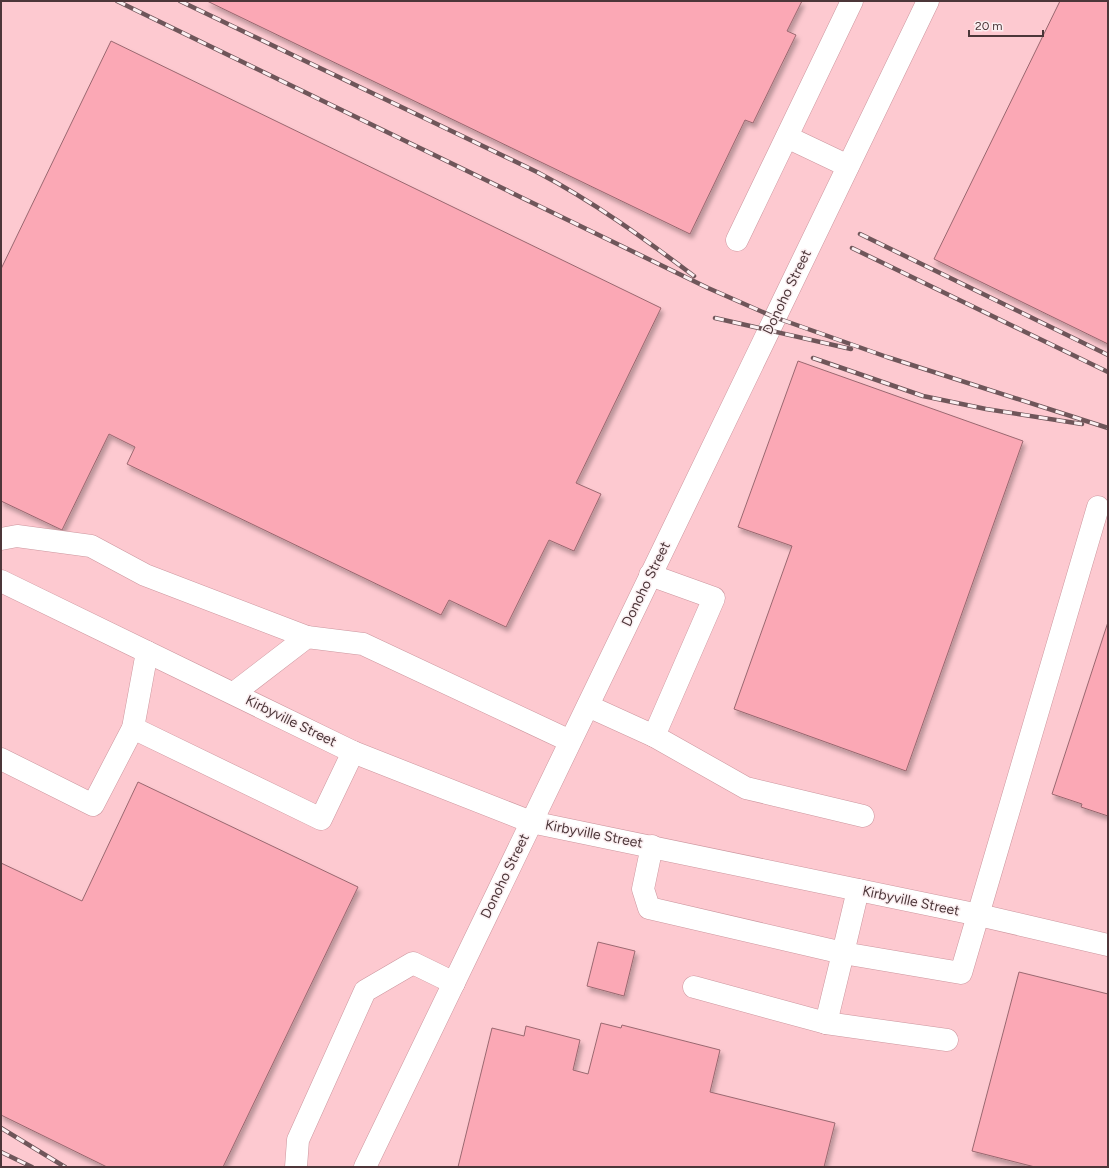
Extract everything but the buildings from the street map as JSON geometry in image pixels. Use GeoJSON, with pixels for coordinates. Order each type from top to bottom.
{"type":"FeatureCollection","features":[{"type":"Feature","properties":{"kind":"street"},"geometry":{"type":"LineString","coordinates":[[737,240],[852,1]]}},
{"type":"Feature","properties":{"kind":"street","name":"Donoho Street"},"geometry":{"type":"LineString","coordinates":[[365,1167],[928,1]]}},
{"type":"Feature","properties":{"kind":"street"},"geometry":{"type":"LineString","coordinates":[[787,137],[848,166]]}},
{"type":"Feature","properties":{"kind":"street"},"geometry":{"type":"LineString","coordinates":[[652,846],[643,889],[649,908],[843,952],[961,973],[1098,507]]}},
{"type":"Feature","properties":{"kind":"street"},"geometry":{"type":"LineString","coordinates":[[1,539],[17,536],[91,546],[145,575],[307,637],[363,644],[570,741]]}},
{"type":"Feature","properties":{"kind":"street"},"geometry":{"type":"LineString","coordinates":[[650,575],[714,598],[654,736]]}},
{"type":"Feature","properties":{"kind":"street","name":"Kirbyville Street"},"geometry":{"type":"LineString","coordinates":[[1,581],[353,752],[531,822],[979,915],[1108,946]]}},
{"type":"Feature","properties":{"kind":"street"},"geometry":{"type":"LineString","coordinates":[[234,693],[307,637]]}},
{"type":"Feature","properties":{"kind":"street"},"geometry":{"type":"LineString","coordinates":[[1,759],[92,805],[133,728],[147,652]]}},
{"type":"Feature","properties":{"kind":"street"},"geometry":{"type":"LineString","coordinates":[[588,706],[654,736],[746,788],[863,816]]}},
{"type":"Feature","properties":{"kind":"street"},"geometry":{"type":"LineString","coordinates":[[133,728],[321,819],[353,752]]}},
{"type":"Feature","properties":{"kind":"street"},"geometry":{"type":"LineString","coordinates":[[826,1024],[858,890]]}},
{"type":"Feature","properties":{"kind":"street"},"geometry":{"type":"LineString","coordinates":[[296,1167],[298,1140],[365,991],[413,963],[454,983]]}},
{"type":"Feature","properties":{"kind":"street"},"geometry":{"type":"LineString","coordinates":[[694,986],[826,1024],[947,1040]]}},
{"type":"Feature","properties":{"kind":"shaded area"},"geometry":{"type":"Polygon","coordinates":[[[1,1],[1108,1],[1108,1167],[1,1167],[1,1]]]}},
{"type":"Feature","properties":{"kind":"railway"},"geometry":{"type":"LineString","coordinates":[[117,1],[708,288],[774,317],[887,357],[1108,428]]}},
{"type":"Feature","properties":{"kind":"railway"},"geometry":{"type":"LineString","coordinates":[[180,1],[558,183],[617,221],[694,276]]}},
{"type":"Feature","properties":{"kind":"railway"},"geometry":{"type":"LineString","coordinates":[[860,234],[1108,355]]}},
{"type":"Feature","properties":{"kind":"railway"},"geometry":{"type":"LineString","coordinates":[[852,248],[1108,372]]}},
{"type":"Feature","properties":{"kind":"railway"},"geometry":{"type":"LineString","coordinates":[[715,318],[851,349]]}},
{"type":"Feature","properties":{"kind":"railway"},"geometry":{"type":"LineString","coordinates":[[813,358],[923,396],[986,409],[1082,424]]}},
{"type":"Feature","properties":{"kind":"railway"},"geometry":{"type":"LineString","coordinates":[[1,1128],[65,1167]]}},
{"type":"Feature","properties":{"kind":"railway"},"geometry":{"type":"LineString","coordinates":[[1,1152],[32,1167]]}}]}
